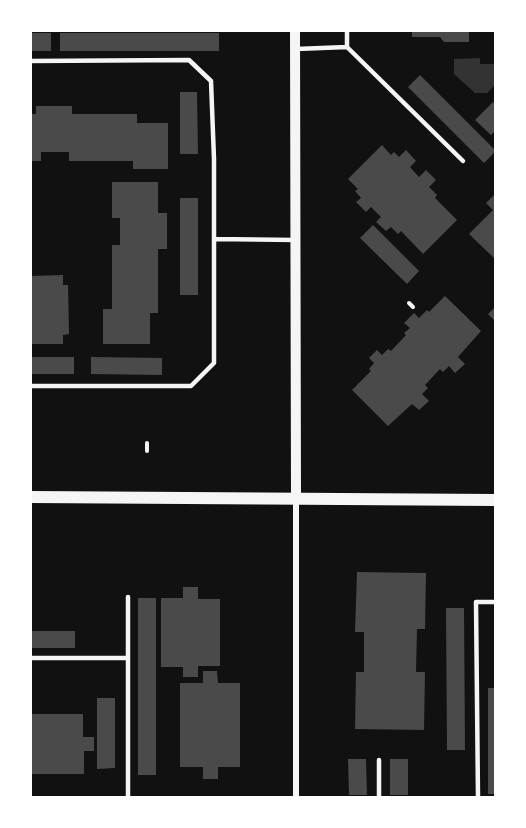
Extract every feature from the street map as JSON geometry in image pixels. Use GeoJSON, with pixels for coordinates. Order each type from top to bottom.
{"type":"FeatureCollection","features":[{"type":"Feature","properties":{"kind":"main road"},"geometry":{"type":"LineString","coordinates":[[30,497],[496,500]]}},
{"type":"Feature","properties":{"kind":"street"},"geometry":{"type":"LineString","coordinates":[[295,30],[296,798]]}},
{"type":"Feature","properties":{"kind":"lane"},"geometry":{"type":"LineString","coordinates":[[347,30],[347,48]]}},
{"type":"Feature","properties":{"kind":"lane"},"geometry":{"type":"LineString","coordinates":[[295,49],[347,48],[463,161]]}},
{"type":"Feature","properties":{"kind":"lane"},"geometry":{"type":"LineString","coordinates":[[30,61],[189,60],[211,81],[214,239],[214,363],[191,386],[30,386]]}},
{"type":"Feature","properties":{"kind":"lane"},"geometry":{"type":"LineString","coordinates":[[214,239],[295,240]]}},
{"type":"Feature","properties":{"kind":"lane"},"geometry":{"type":"LineString","coordinates":[[128,597],[128,798]]}},
{"type":"Feature","properties":{"kind":"lane"},"geometry":{"type":"LineString","coordinates":[[478,798],[476,602],[496,602]]}},
{"type":"Feature","properties":{"kind":"lane"},"geometry":{"type":"LineString","coordinates":[[30,658],[127,658]]}},
{"type":"Feature","properties":{"kind":"lane"},"geometry":{"type":"LineString","coordinates":[[379,760],[379,798]]}},
{"type":"Feature","properties":{"kind":"path"},"geometry":{"type":"LineString","coordinates":[[409,303],[413,307]]}},
{"type":"Feature","properties":{"kind":"path"},"geometry":{"type":"LineString","coordinates":[[147,442],[147,451]]}},
{"type":"Feature","properties":{"kind":"shaded area"},"geometry":{"type":"Polygon","coordinates":[[[480,58],[480,64],[496,64],[496,84],[487,93],[475,93],[454,74],[454,59],[480,58]]]}},
{"type":"Feature","properties":{"kind":"building"},"geometry":{"type":"Polygon","coordinates":[[[412,30],[469,30],[469,42],[444,42],[440,37],[412,37],[412,30]]]}},
{"type":"Feature","properties":{"kind":"building"},"geometry":{"type":"Polygon","coordinates":[[[30,33],[51,33],[51,51],[30,51],[30,33]]]}},
{"type":"Feature","properties":{"kind":"building"},"geometry":{"type":"Polygon","coordinates":[[[60,33],[219,33],[219,51],[60,51],[60,33]]]}},
{"type":"Feature","properties":{"kind":"building"},"geometry":{"type":"Polygon","coordinates":[[[420,75],[496,151],[484,163],[408,87],[420,75]]]}},
{"type":"Feature","properties":{"kind":"building"},"geometry":{"type":"Polygon","coordinates":[[[180,92],[197,92],[198,154],[180,154],[180,92]]]}},
{"type":"Feature","properties":{"kind":"building"},"geometry":{"type":"Polygon","coordinates":[[[493,102],[496,105],[496,130],[491,135],[475,120],[493,102]]]}},
{"type":"Feature","properties":{"kind":"building"},"geometry":{"type":"Polygon","coordinates":[[[36,106],[72,106],[72,114],[137,114],[137,123],[168,123],[168,169],[133,169],[133,161],[69,161],[69,152],[41,152],[41,161],[30,161],[30,114],[36,114],[36,106]]]}},
{"type":"Feature","properties":{"kind":"building"},"geometry":{"type":"Polygon","coordinates":[[[382,145],[391,155],[394,152],[399,157],[406,150],[416,161],[410,167],[419,177],[426,170],[436,180],[429,187],[437,195],[435,198],[457,220],[423,254],[401,231],[398,234],[391,227],[386,231],[376,222],[381,217],[371,207],[366,212],[356,202],[361,198],[355,191],[358,189],[348,179],[382,145]]]}},
{"type":"Feature","properties":{"kind":"building"},"geometry":{"type":"Polygon","coordinates":[[[112,182],[158,182],[158,213],[167,213],[167,249],[158,249],[158,313],[150,313],[150,344],[103,344],[103,309],[112,309],[112,245],[120,245],[120,218],[112,218],[112,182]]]}},
{"type":"Feature","properties":{"kind":"building"},"geometry":{"type":"Polygon","coordinates":[[[496,193],[496,260],[469,234],[493,210],[486,203],[496,193]]]}},
{"type":"Feature","properties":{"kind":"building"},"geometry":{"type":"Polygon","coordinates":[[[180,198],[198,198],[198,295],[180,295],[180,198]]]}},
{"type":"Feature","properties":{"kind":"building"},"geometry":{"type":"Polygon","coordinates":[[[373,225],[419,271],[407,284],[360,238],[373,225]]]}},
{"type":"Feature","properties":{"kind":"building"},"geometry":{"type":"Polygon","coordinates":[[[63,275],[63,285],[68,285],[69,334],[63,335],[63,344],[30,344],[30,276],[63,275]]]}},
{"type":"Feature","properties":{"kind":"building"},"geometry":{"type":"Polygon","coordinates":[[[445,296],[481,331],[458,357],[465,364],[455,373],[449,366],[443,372],[440,369],[425,385],[428,388],[422,394],[429,401],[419,410],[412,404],[388,426],[352,390],[371,371],[369,369],[374,363],[369,358],[377,350],[382,355],[388,349],[391,351],[410,328],[404,323],[414,313],[419,318],[427,310],[429,312],[445,296]]]}},
{"type":"Feature","properties":{"kind":"building"},"geometry":{"type":"Polygon","coordinates":[[[496,306],[496,322],[488,314],[496,306]]]}},
{"type":"Feature","properties":{"kind":"building"},"geometry":{"type":"Polygon","coordinates":[[[30,357],[74,357],[74,374],[30,374],[30,357]]]}},
{"type":"Feature","properties":{"kind":"building"},"geometry":{"type":"Polygon","coordinates":[[[91,357],[162,358],[162,375],[91,374],[91,357]]]}},
{"type":"Feature","properties":{"kind":"building"},"geometry":{"type":"Polygon","coordinates":[[[357,572],[426,573],[425,629],[417,629],[416,672],[425,672],[424,730],[355,729],[356,672],[364,672],[364,632],[355,632],[357,572]]]}},
{"type":"Feature","properties":{"kind":"building"},"geometry":{"type":"Polygon","coordinates":[[[183,587],[198,587],[198,599],[220,599],[220,666],[198,666],[198,677],[183,677],[183,667],[161,667],[161,598],[183,598],[183,587]]]}},
{"type":"Feature","properties":{"kind":"building"},"geometry":{"type":"Polygon","coordinates":[[[138,598],[156,598],[156,775],[138,775],[138,598]]]}},
{"type":"Feature","properties":{"kind":"building"},"geometry":{"type":"Polygon","coordinates":[[[446,608],[464,608],[465,750],[447,750],[446,608]]]}},
{"type":"Feature","properties":{"kind":"building"},"geometry":{"type":"Polygon","coordinates":[[[30,631],[75,631],[75,648],[30,648],[30,631]]]}},
{"type":"Feature","properties":{"kind":"building"},"geometry":{"type":"Polygon","coordinates":[[[203,671],[217,671],[218,683],[240,683],[240,767],[218,767],[218,779],[203,779],[203,767],[180,767],[180,683],[203,683],[203,671]]]}},
{"type":"Feature","properties":{"kind":"building"},"geometry":{"type":"Polygon","coordinates":[[[488,688],[496,688],[496,794],[488,794],[488,688]]]}},
{"type":"Feature","properties":{"kind":"building"},"geometry":{"type":"Polygon","coordinates":[[[97,698],[115,698],[115,768],[97,769],[97,698]]]}},
{"type":"Feature","properties":{"kind":"building"},"geometry":{"type":"Polygon","coordinates":[[[30,714],[83,714],[83,737],[94,737],[94,751],[84,751],[84,774],[30,774],[30,714]]]}},
{"type":"Feature","properties":{"kind":"building"},"geometry":{"type":"Polygon","coordinates":[[[348,759],[366,759],[367,795],[349,795],[348,759]]]}},
{"type":"Feature","properties":{"kind":"building"},"geometry":{"type":"Polygon","coordinates":[[[390,759],[408,759],[408,795],[390,795],[390,759]]]}}]}
